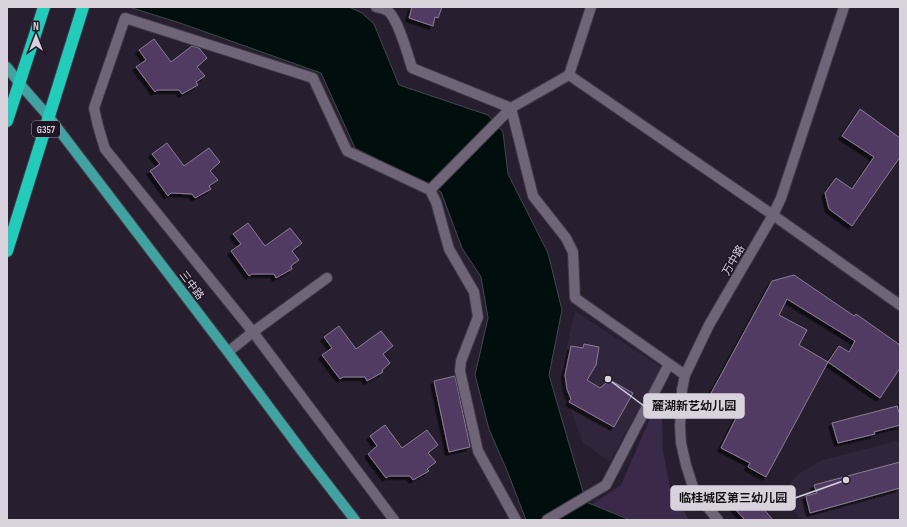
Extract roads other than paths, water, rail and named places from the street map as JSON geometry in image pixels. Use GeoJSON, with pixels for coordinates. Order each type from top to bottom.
{"type":"FeatureCollection","features":[{"type":"Feature","properties":{"kind":"highway"},"geometry":{"type":"LineString","coordinates":[[7,121],[44,7]]}},
{"type":"Feature","properties":{"kind":"highway","name":"G357"},"geometry":{"type":"LineString","coordinates":[[7,252],[83,7]]}},
{"type":"Feature","properties":{"kind":"main road","name":"三中路"},"geometry":{"type":"LineString","coordinates":[[7,67],[50,117],[355,520]]}},
{"type":"Feature","properties":{"kind":"street"},"geometry":{"type":"LineString","coordinates":[[376,7],[388,11],[394,18],[412,68],[511,108]]}},
{"type":"Feature","properties":{"kind":"street"},"geometry":{"type":"LineString","coordinates":[[430,190],[511,108],[569,75],[591,7]]}},
{"type":"Feature","properties":{"kind":"street","name":"万中路"},"geometry":{"type":"LineString","coordinates":[[718,520],[693,487],[686,465],[681,442],[680,426],[682,390],[685,375],[709,325],[782,198],[844,7]]}},
{"type":"Feature","properties":{"kind":"street"},"geometry":{"type":"LineString","coordinates":[[394,520],[253,332],[105,149],[94,108],[125,18],[314,78],[347,151],[430,190],[436,202],[449,249],[474,292],[478,317],[461,361],[460,371],[478,451],[516,520]]}},
{"type":"Feature","properties":{"kind":"street"},"geometry":{"type":"LineString","coordinates":[[569,75],[773,215],[900,305]]}},
{"type":"Feature","properties":{"kind":"street"},"geometry":{"type":"LineString","coordinates":[[511,108],[533,196],[566,238],[573,252],[575,298],[685,375]]}},
{"type":"Feature","properties":{"kind":"street"},"geometry":{"type":"LineString","coordinates":[[228,352],[327,278]]}},
{"type":"Feature","properties":{"kind":"street"},"geometry":{"type":"LineString","coordinates":[[547,520],[606,485],[669,364]]}},
{"type":"Feature","properties":{"kind":"place","name":"麓湖新艺幼儿园"},"geometry":{"type":"Point","coordinates":[608,379]}},
{"type":"Feature","properties":{"kind":"place","name":"临桂城区第三幼儿园"},"geometry":{"type":"Point","coordinates":[846,480]}}]}
